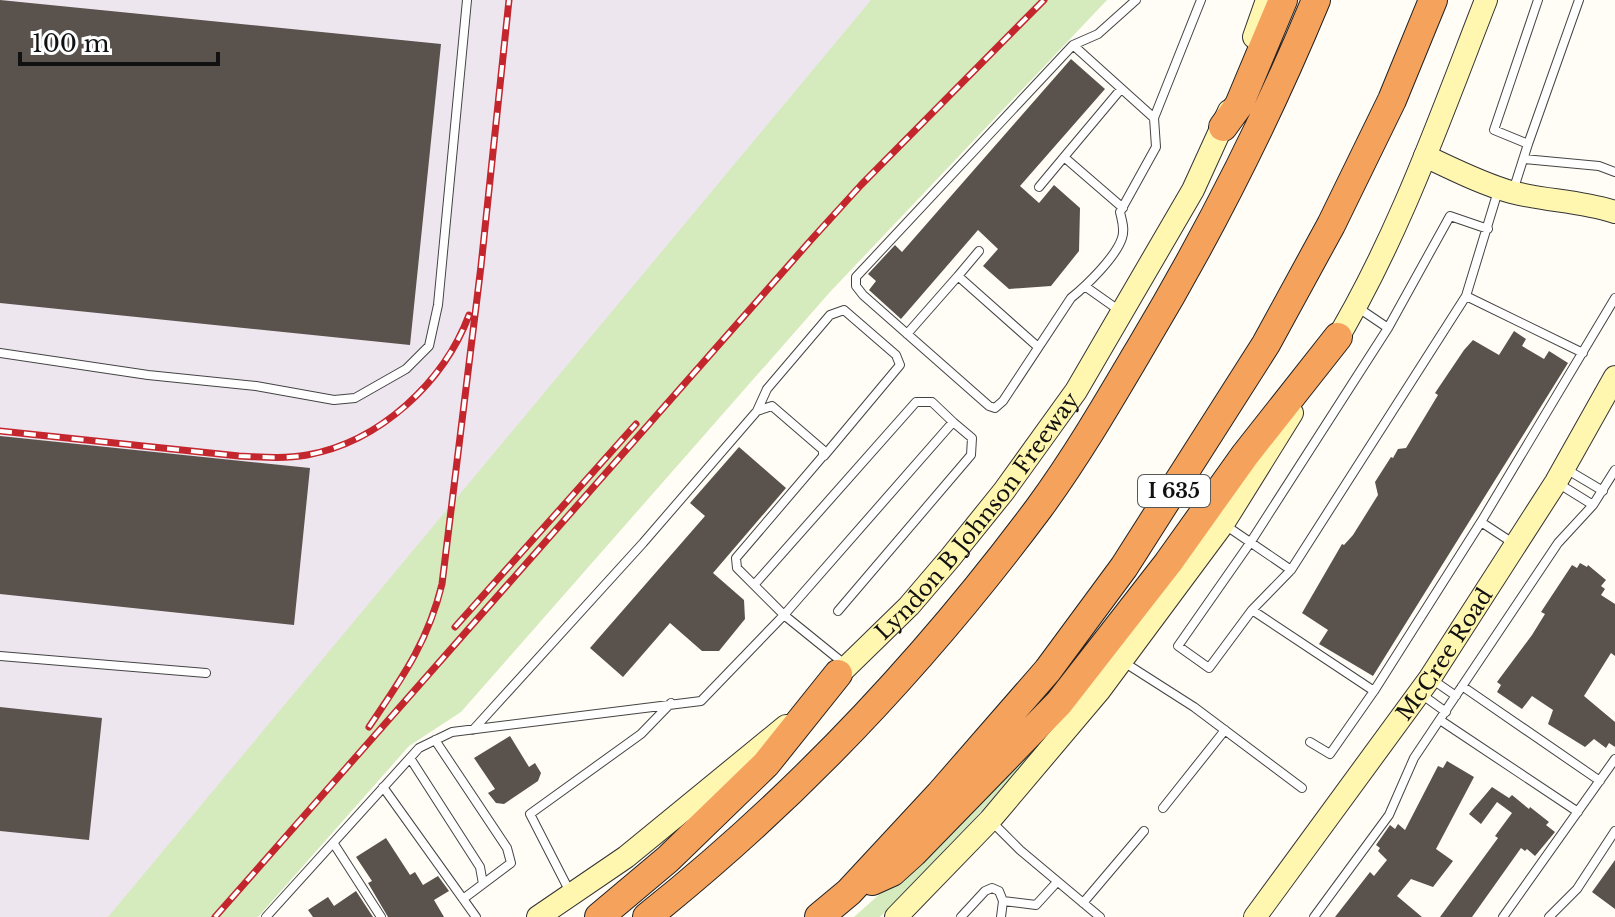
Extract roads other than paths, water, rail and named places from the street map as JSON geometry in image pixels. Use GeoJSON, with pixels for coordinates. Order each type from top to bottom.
{"type":"FeatureCollection","features":[{"type":"Feature","properties":{"kind":"highway"},"geometry":{"type":"LineString","coordinates":[[1223,127],[1239,105],[1283,0]]}},
{"type":"Feature","properties":{"kind":"highway","name":"Lyndon B Johnson Freeway"},"geometry":{"type":"LineString","coordinates":[[647,917],[762,820],[837,747],[911,667],[1039,507],[1108,405],[1197,253],[1260,129],[1316,0]]}},
{"type":"Feature","properties":{"kind":"highway","name":"I 635"},"geometry":{"type":"LineString","coordinates":[[819,917],[849,892],[940,794],[1048,670],[1124,567],[1266,344],[1331,225],[1392,100],[1433,0]]}},
{"type":"Feature","properties":{"kind":"highway"},"geometry":{"type":"LineString","coordinates":[[849,892],[892,872],[1059,703],[1168,563],[1245,455],[1338,337]]}},
{"type":"Feature","properties":{"kind":"highway"},"geometry":{"type":"LineString","coordinates":[[599,917],[668,859],[766,764],[842,670]]}},
{"type":"Feature","properties":{"kind":"main road","name":"Lyndon B Johnson Freeway"},"geometry":{"type":"LineString","coordinates":[[538,917],[626,857],[715,787],[790,722],[909,606],[1004,491],[1076,391],[1193,190],[1223,127],[1267,0]]}},
{"type":"Feature","properties":{"kind":"main road"},"geometry":{"type":"LineString","coordinates":[[896,917],[990,820],[1099,691],[1223,524],[1356,307],[1425,156],[1486,0]]}},
{"type":"Feature","properties":{"kind":"main road"},"geometry":{"type":"LineString","coordinates":[[1425,156],[1506,190],[1591,204],[1615,212]]}},
{"type":"Feature","properties":{"kind":"main road","name":"McCree Road"},"geometry":{"type":"LineString","coordinates":[[1263,914],[1425,686],[1517,545],[1615,377]]}},
{"type":"Feature","properties":{"kind":"lane"},"geometry":{"type":"LineString","coordinates":[[0,353],[148,375],[256,386],[334,400],[355,398],[406,369],[429,346],[438,305],[467,0]]}},
{"type":"Feature","properties":{"kind":"lane"},"geometry":{"type":"LineString","coordinates":[[1136,0],[1098,34],[1073,45],[856,277],[856,286],[863,295],[989,406],[995,408],[1003,401],[1071,298],[1086,287],[1123,237],[1120,212],[1156,147],[1154,118],[1201,0]]}},
{"type":"Feature","properties":{"kind":"lane"},"geometry":{"type":"LineString","coordinates":[[1528,144],[1494,130],[1538,0]]}},
{"type":"Feature","properties":{"kind":"lane"},"geometry":{"type":"LineString","coordinates":[[1488,229],[1450,216],[1388,328],[1250,543],[1178,646],[1213,670],[1252,610],[1291,570],[1466,296],[1488,229],[1524,159],[1579,0]]}},
{"type":"Feature","properties":{"kind":"lane"},"geometry":{"type":"LineString","coordinates":[[1073,45],[1154,118]]}},
{"type":"Feature","properties":{"kind":"lane"},"geometry":{"type":"LineString","coordinates":[[1039,187],[1121,89]]}},
{"type":"Feature","properties":{"kind":"lane"},"geometry":{"type":"LineString","coordinates":[[1064,157],[1123,208]]}},
{"type":"Feature","properties":{"kind":"lane"},"geometry":{"type":"LineString","coordinates":[[1524,159],[1599,166],[1615,172]]}},
{"type":"Feature","properties":{"kind":"lane"},"geometry":{"type":"LineString","coordinates":[[907,334],[979,251]]}},
{"type":"Feature","properties":{"kind":"lane"},"geometry":{"type":"LineString","coordinates":[[958,276],[1038,347]]}},
{"type":"Feature","properties":{"kind":"lane"},"geometry":{"type":"LineString","coordinates":[[1086,287],[1120,311]]}},
{"type":"Feature","properties":{"kind":"lane"},"geometry":{"type":"LineString","coordinates":[[1466,296],[1583,353]]}},
{"type":"Feature","properties":{"kind":"lane"},"geometry":{"type":"LineString","coordinates":[[1310,742],[1330,754],[1374,691],[1481,522],[1615,298]]}},
{"type":"Feature","properties":{"kind":"lane"},"geometry":{"type":"LineString","coordinates":[[1356,307],[1388,328]]}},
{"type":"Feature","properties":{"kind":"lane"},"geometry":{"type":"LineString","coordinates":[[473,730],[643,543],[757,411],[767,389],[830,315],[844,310],[896,355],[900,365],[736,558],[737,568],[842,670]]}},
{"type":"Feature","properties":{"kind":"lane"},"geometry":{"type":"LineString","coordinates":[[754,585],[916,402],[932,402],[972,438],[971,455],[838,611]]}},
{"type":"Feature","properties":{"kind":"lane"},"geometry":{"type":"LineString","coordinates":[[757,411],[772,406],[823,450],[823,456]]}},
{"type":"Feature","properties":{"kind":"lane"},"geometry":{"type":"LineString","coordinates":[[266,917],[419,748],[435,740],[452,732],[701,701],[784,615],[953,422]]}},
{"type":"Feature","properties":{"kind":"lane"},"geometry":{"type":"LineString","coordinates":[[1314,917],[1389,815],[1414,758],[1558,543],[1593,505],[1615,470]]}},
{"type":"Feature","properties":{"kind":"lane"},"geometry":{"type":"LineString","coordinates":[[1560,475],[1603,491]]}},
{"type":"Feature","properties":{"kind":"lane"},"geometry":{"type":"LineString","coordinates":[[1560,475],[1593,505]]}},
{"type":"Feature","properties":{"kind":"lane"},"geometry":{"type":"LineString","coordinates":[[1481,522],[1517,545]]}},
{"type":"Feature","properties":{"kind":"lane"},"geometry":{"type":"LineString","coordinates":[[1223,524],[1291,570]]}},
{"type":"Feature","properties":{"kind":"lane"},"geometry":{"type":"LineString","coordinates":[[1252,610],[1374,691]]}},
{"type":"Feature","properties":{"kind":"lane"},"geometry":{"type":"LineString","coordinates":[[0,656],[206,673]]}},
{"type":"Feature","properties":{"kind":"lane"},"geometry":{"type":"LineString","coordinates":[[1122,660],[1225,730],[1302,788]]}},
{"type":"Feature","properties":{"kind":"lane"},"geometry":{"type":"LineString","coordinates":[[1425,686],[1456,696]]}},
{"type":"Feature","properties":{"kind":"lane"},"geometry":{"type":"LineString","coordinates":[[1425,686],[1443,716],[1578,812]]}},
{"type":"Feature","properties":{"kind":"lane"},"geometry":{"type":"LineString","coordinates":[[1462,686],[1600,781]]}},
{"type":"Feature","properties":{"kind":"lane"},"geometry":{"type":"LineString","coordinates":[[571,895],[530,814],[641,734],[671,703]]}},
{"type":"Feature","properties":{"kind":"lane"},"geometry":{"type":"LineString","coordinates":[[1163,808],[1225,730]]}},
{"type":"Feature","properties":{"kind":"lane"},"geometry":{"type":"LineString","coordinates":[[435,740],[507,848],[511,863],[463,899]]}},
{"type":"Feature","properties":{"kind":"lane"},"geometry":{"type":"LineString","coordinates":[[410,758],[480,867],[483,884]]}},
{"type":"Feature","properties":{"kind":"lane"},"geometry":{"type":"LineString","coordinates":[[1503,917],[1615,759]]}},
{"type":"Feature","properties":{"kind":"lane"},"geometry":{"type":"LineString","coordinates":[[383,787],[476,917]]}},
{"type":"Feature","properties":{"kind":"lane"},"geometry":{"type":"LineString","coordinates":[[990,820],[1100,917]]}},
{"type":"Feature","properties":{"kind":"lane"},"geometry":{"type":"LineString","coordinates":[[1083,903],[1144,831]]}},
{"type":"Feature","properties":{"kind":"lane"},"geometry":{"type":"LineString","coordinates":[[1549,917],[1577,889],[1615,831]]}},
{"type":"Feature","properties":{"kind":"lane"},"geometry":{"type":"LineString","coordinates":[[334,844],[381,917]]}},
{"type":"Feature","properties":{"kind":"lane"},"geometry":{"type":"LineString","coordinates":[[1003,901],[1036,905],[1057,882]]}},
{"type":"Feature","properties":{"kind":"lane"},"geometry":{"type":"LineString","coordinates":[[961,917],[985,891],[992,888],[999,891],[1003,901],[1001,917]]}},
{"type":"Feature","properties":{"kind":"railway"},"geometry":{"type":"LineString","coordinates":[[369,727],[421,642],[442,584],[481,266],[509,0]]}},
{"type":"Feature","properties":{"kind":"railway"},"geometry":{"type":"LineString","coordinates":[[215,917],[811,240],[861,185],[1044,0]]}},
{"type":"Feature","properties":{"kind":"railway"},"geometry":{"type":"LineString","coordinates":[[0,431],[239,456],[307,455],[360,437],[406,405],[443,363],[469,315]]}},
{"type":"Feature","properties":{"kind":"railway"},"geometry":{"type":"LineString","coordinates":[[455,627],[636,424]]}}]}
